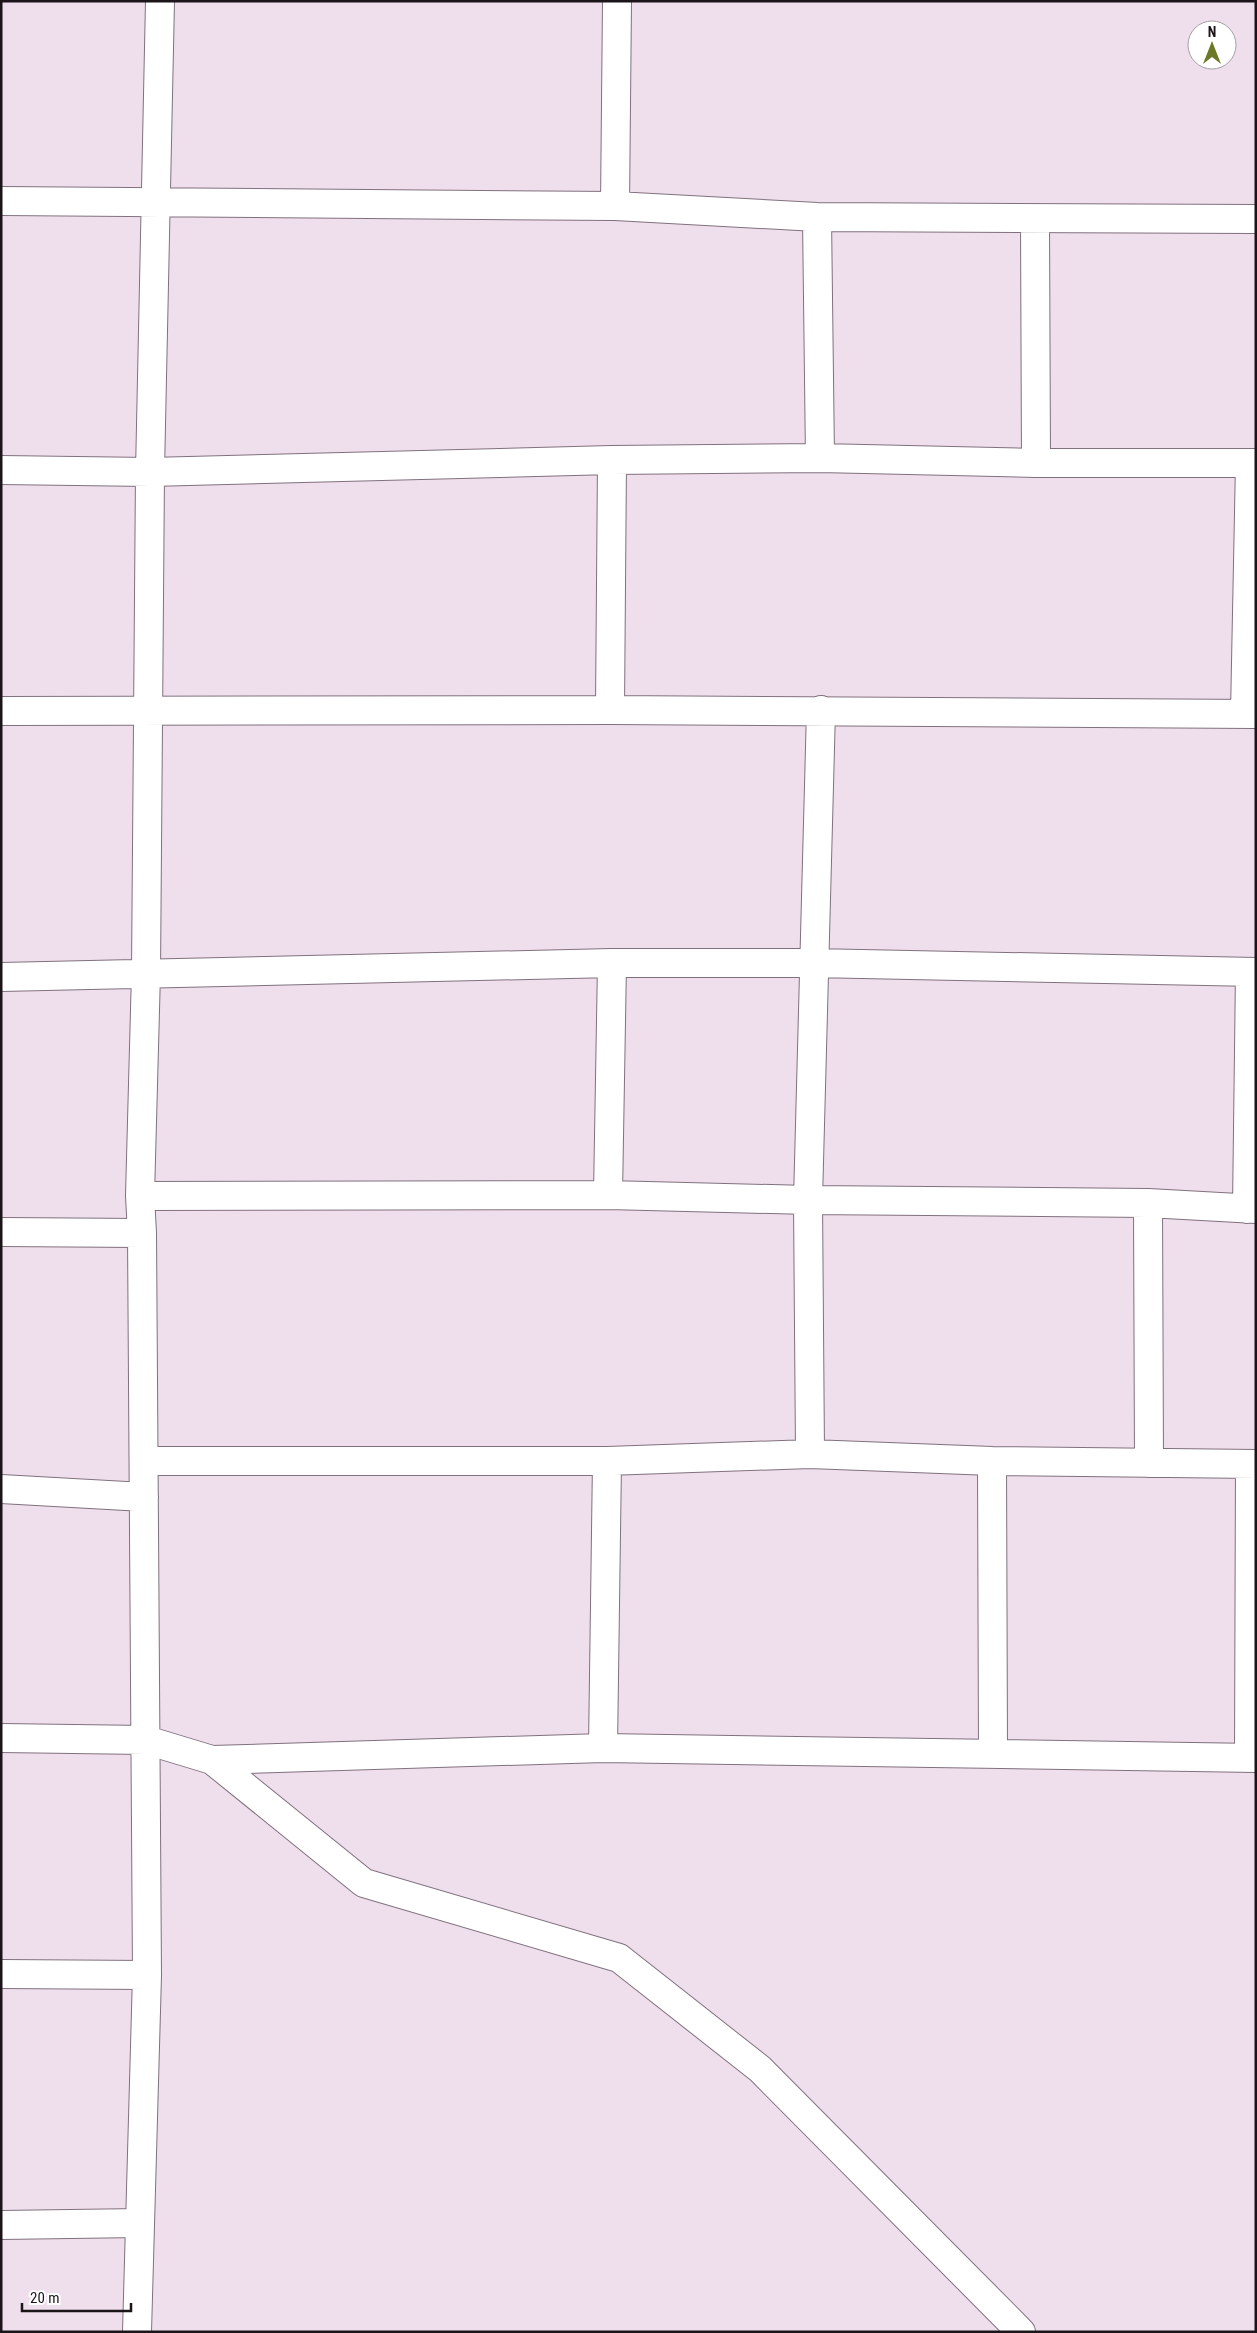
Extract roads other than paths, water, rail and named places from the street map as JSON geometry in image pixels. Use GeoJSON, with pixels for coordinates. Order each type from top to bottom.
{"type":"FeatureCollection","features":[{"type":"Feature","properties":{"kind":"street"},"geometry":{"type":"LineString","coordinates":[[137,2332],[147,1975],[142,1234],[140,1196],[146,972],[146,710],[160,1]]}},
{"type":"Feature","properties":{"kind":"street"},"geometry":{"type":"LineString","coordinates":[[615,206],[617,1]]}},
{"type":"Feature","properties":{"kind":"street"},"geometry":{"type":"LineString","coordinates":[[1,200],[615,206],[817,217],[1035,220],[1256,219]]}},
{"type":"Feature","properties":{"kind":"street"},"geometry":{"type":"LineString","coordinates":[[817,217],[820,458]]}},
{"type":"Feature","properties":{"kind":"street"},"geometry":{"type":"LineString","coordinates":[[1035,220],[1036,463]]}},
{"type":"Feature","properties":{"kind":"street"},"geometry":{"type":"LineString","coordinates":[[1,470],[150,472],[612,460],[820,458],[1036,463],[1253,463],[1250,714],[821,710],[1,711]]}},
{"type":"Feature","properties":{"kind":"street"},"geometry":{"type":"LineString","coordinates":[[610,710],[612,460]]}},
{"type":"Feature","properties":{"kind":"street"},"geometry":{"type":"LineString","coordinates":[[810,1454],[808,1200],[812,963],[821,710]]}},
{"type":"Feature","properties":{"kind":"street"},"geometry":{"type":"LineString","coordinates":[[608,1195],[612,963]]}},
{"type":"Feature","properties":{"kind":"street"},"geometry":{"type":"LineString","coordinates":[[1,977],[146,972],[612,963],[812,963],[1253,972],[1252,1209],[1148,1203],[808,1200],[608,1195],[140,1196]]}},
{"type":"Feature","properties":{"kind":"street"},"geometry":{"type":"LineString","coordinates":[[1148,1203],[1149,1463]]}},
{"type":"Feature","properties":{"kind":"street"},"geometry":{"type":"LineString","coordinates":[[1,1232],[142,1234]]}},
{"type":"Feature","properties":{"kind":"street"},"geometry":{"type":"LineString","coordinates":[[1,1738],[146,1740],[212,1760],[603,1748],[1252,1758],[1253,1464],[992,1462],[810,1454],[607,1462],[144,1461]]}},
{"type":"Feature","properties":{"kind":"street"},"geometry":{"type":"LineString","coordinates":[[603,1748],[607,1462]]}},
{"type":"Feature","properties":{"kind":"street"},"geometry":{"type":"LineString","coordinates":[[992,1462],[993,1754]]}},
{"type":"Feature","properties":{"kind":"street"},"geometry":{"type":"LineString","coordinates":[[1,1489],[144,1497]]}},
{"type":"Feature","properties":{"kind":"street"},"geometry":{"type":"LineString","coordinates":[[212,1760],[364,1883],[619,1958],[760,2069],[1021,2332]]}},
{"type":"Feature","properties":{"kind":"street"},"geometry":{"type":"LineString","coordinates":[[1,1974],[147,1975]]}},
{"type":"Feature","properties":{"kind":"street"},"geometry":{"type":"LineString","coordinates":[[1,2225],[140,2223]]}}]}
